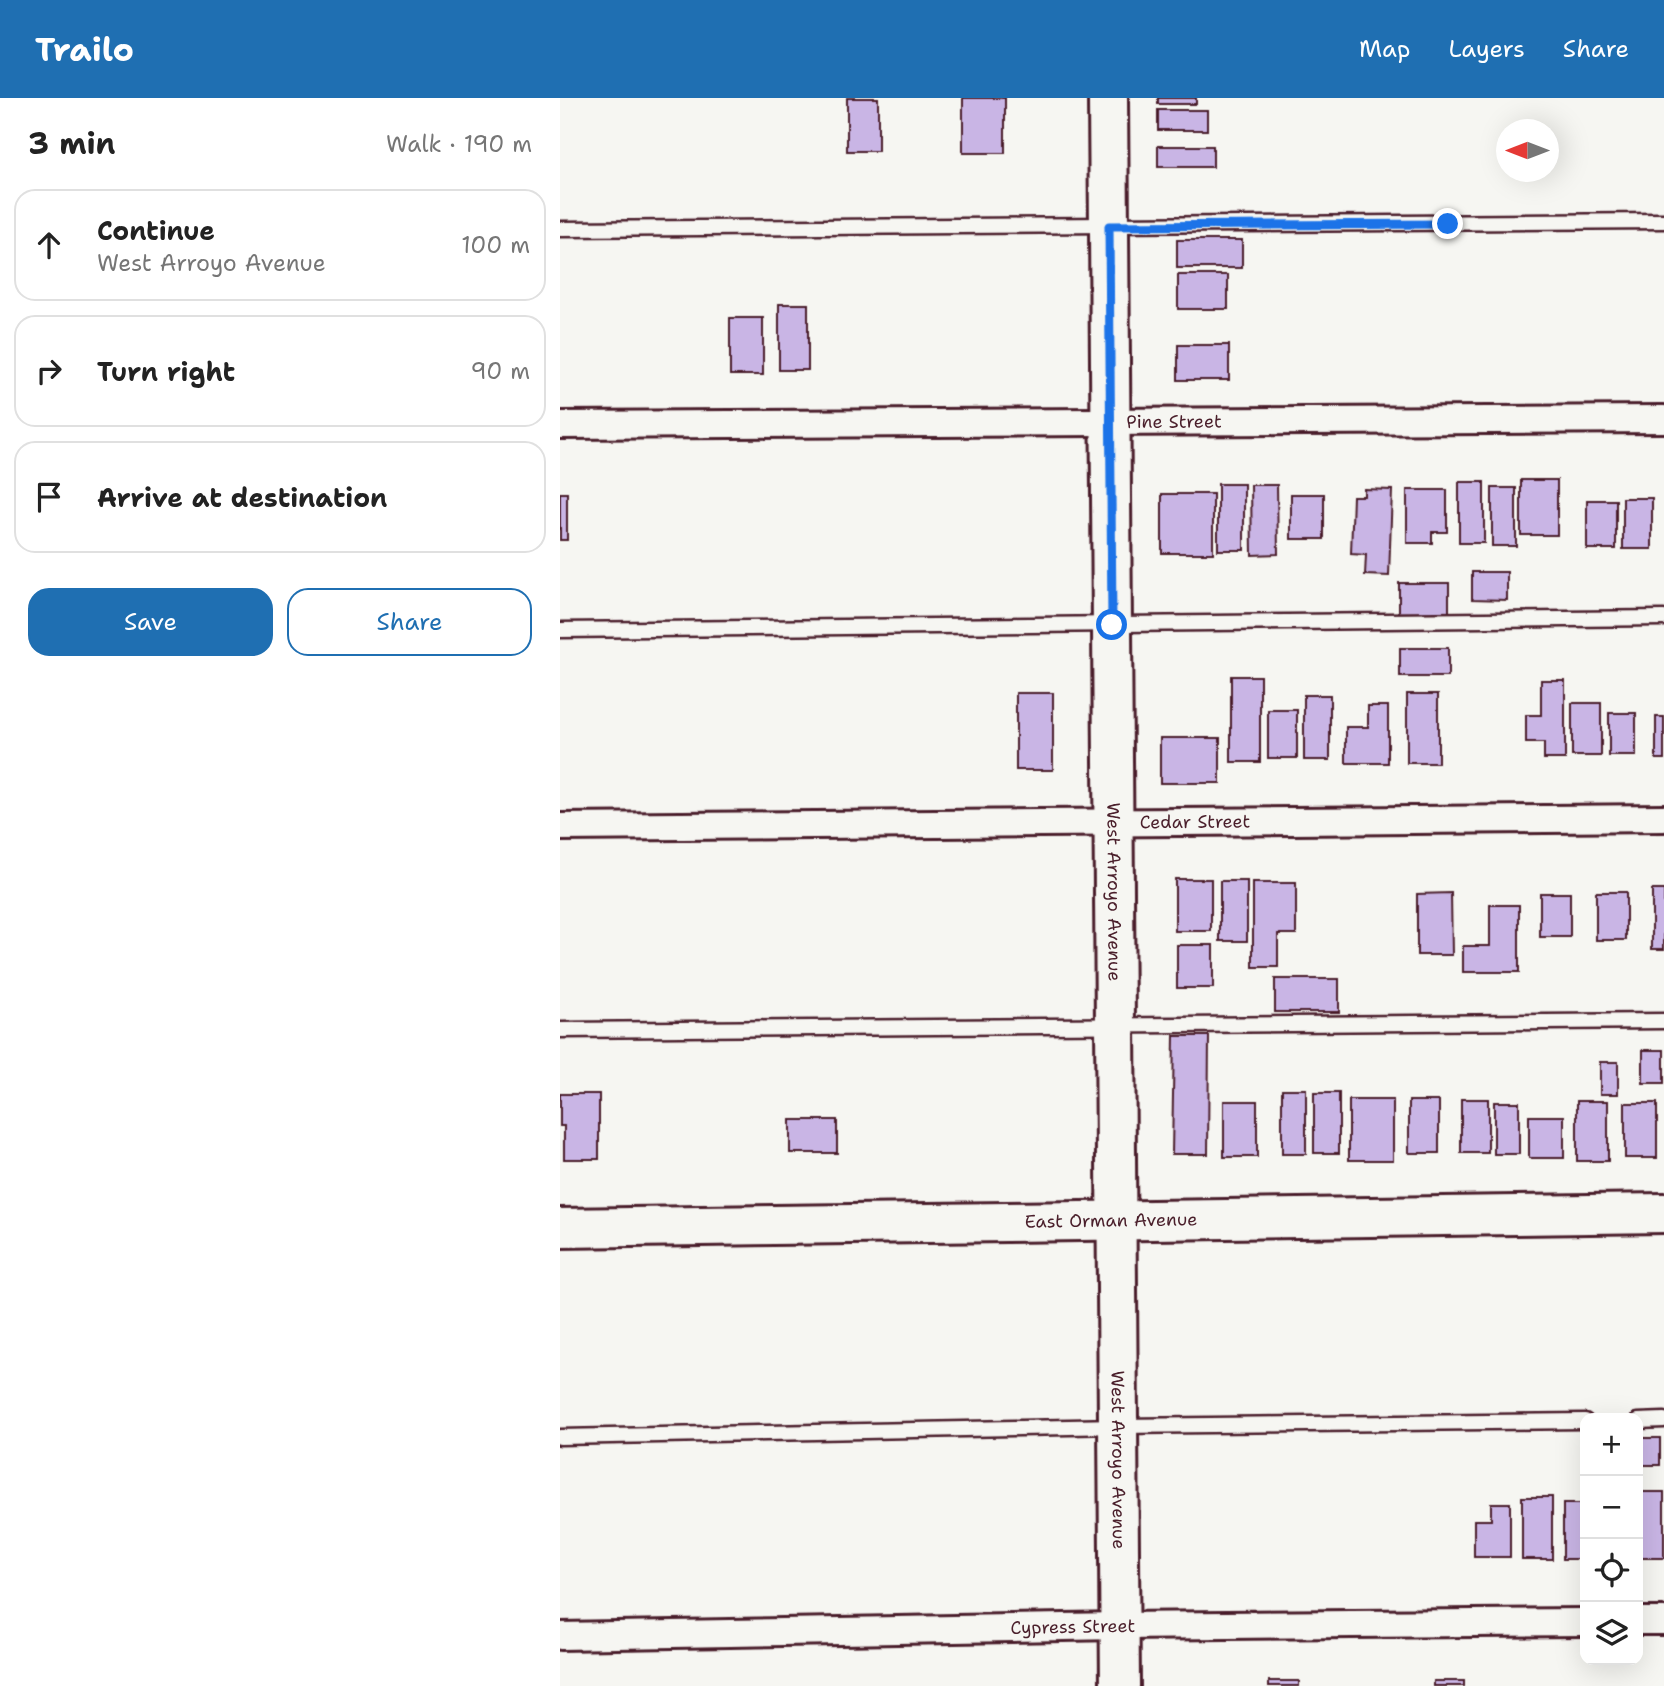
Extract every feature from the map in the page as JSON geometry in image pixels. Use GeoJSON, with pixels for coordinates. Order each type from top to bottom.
{"type":"FeatureCollection","features":[{"type":"Feature","properties":{"kind":"street","name":"West Arroyo Avenue"},"geometry":{"type":"LineString","coordinates":[[1108,98],[1119,1686]]}},
{"type":"Feature","properties":{"kind":"street","name":"Pine Street"},"geometry":{"type":"LineString","coordinates":[[560,425],[1664,419]]}},
{"type":"Feature","properties":{"kind":"street","name":"Cedar Street"},"geometry":{"type":"LineString","coordinates":[[560,827],[1664,818]]}},
{"type":"Feature","properties":{"kind":"street","name":"East Orman Avenue"},"geometry":{"type":"LineString","coordinates":[[560,1228],[1664,1213]]}},
{"type":"Feature","properties":{"kind":"street"},"geometry":{"type":"LineString","coordinates":[[1643,1621],[1664,1621]]}},
{"type":"Feature","properties":{"kind":"street","name":"Cypress Street"},"geometry":{"type":"LineString","coordinates":[[560,1636],[1119,1626],[1580,1622]]}},
{"type":"Feature","properties":{"kind":"lane"},"geometry":{"type":"LineString","coordinates":[[560,229],[1664,221]]}},
{"type":"Feature","properties":{"kind":"lane"},"geometry":{"type":"LineString","coordinates":[[560,630],[1664,618]]}},
{"type":"Feature","properties":{"kind":"lane"},"geometry":{"type":"LineString","coordinates":[[560,1030],[1664,1021]]}},
{"type":"Feature","properties":{"kind":"lane"},"geometry":{"type":"LineString","coordinates":[[1643,1421],[1664,1420]]}},
{"type":"Feature","properties":{"kind":"lane"},"geometry":{"type":"LineString","coordinates":[[560,1437],[1118,1426],[1580,1421]]}},
{"type":"Feature","properties":{"kind":"building"},"geometry":{"type":"Polygon","coordinates":[[[847,98],[878,98],[878,151],[847,151],[847,98]]]}},
{"type":"Feature","properties":{"kind":"building"},"geometry":{"type":"Polygon","coordinates":[[[963,98],[1005,98],[1005,153],[963,153],[963,98]]]}},
{"type":"Feature","properties":{"kind":"building"},"geometry":{"type":"Polygon","coordinates":[[[1158,98],[1196,98],[1196,104],[1158,104],[1158,98]]]}},
{"type":"Feature","properties":{"kind":"building"},"geometry":{"type":"Polygon","coordinates":[[[1158,110],[1207,110],[1207,130],[1158,130],[1158,110]]]}},
{"type":"Feature","properties":{"kind":"building"},"geometry":{"type":"Polygon","coordinates":[[[1158,146],[1213,146],[1213,167],[1158,167],[1158,146]]]}},
{"type":"Feature","properties":{"kind":"building"},"geometry":{"type":"Polygon","coordinates":[[[1177,240],[1242,240],[1242,268],[1177,268],[1177,240]]]}},
{"type":"Feature","properties":{"kind":"building"},"geometry":{"type":"Polygon","coordinates":[[[1178,275],[1228,275],[1228,309],[1178,309],[1178,275]]]}},
{"type":"Feature","properties":{"kind":"building"},"geometry":{"type":"Polygon","coordinates":[[[779,304],[808,304],[808,370],[779,370],[779,304]]]}},
{"type":"Feature","properties":{"kind":"building"},"geometry":{"type":"Polygon","coordinates":[[[730,318],[763,318],[763,375],[730,375],[730,318]]]}},
{"type":"Feature","properties":{"kind":"building"},"geometry":{"type":"Polygon","coordinates":[[[1178,345],[1229,345],[1229,380],[1178,380],[1178,345]]]}},
{"type":"Feature","properties":{"kind":"building"},"geometry":{"type":"Polygon","coordinates":[[[1521,480],[1557,480],[1557,535],[1521,535],[1521,480]]]}},
{"type":"Feature","properties":{"kind":"building"},"geometry":{"type":"Polygon","coordinates":[[[1459,482],[1484,482],[1484,543],[1459,543],[1459,482]]]}},
{"type":"Feature","properties":{"kind":"building"},"geometry":{"type":"Polygon","coordinates":[[[1218,484],[1244,484],[1244,550],[1218,550],[1218,484]]]}},
{"type":"Feature","properties":{"kind":"building"},"geometry":{"type":"Polygon","coordinates":[[[1251,485],[1277,485],[1278,554],[1252,555],[1251,485]]]}},
{"type":"Feature","properties":{"kind":"building"},"geometry":{"type":"Polygon","coordinates":[[[1492,488],[1516,488],[1516,546],[1492,546],[1492,488]]]}},
{"type":"Feature","properties":{"kind":"building"},"geometry":{"type":"Polygon","coordinates":[[[1364,489],[1392,490],[1389,576],[1365,575],[1366,555],[1351,554],[1353,496],[1364,496],[1364,489]]]}},
{"type":"Feature","properties":{"kind":"building"},"geometry":{"type":"Polygon","coordinates":[[[1407,490],[1447,490],[1447,532],[1432,532],[1432,543],[1407,543],[1407,490]]]}},
{"type":"Feature","properties":{"kind":"building"},"geometry":{"type":"Polygon","coordinates":[[[560,493],[567,493],[567,540],[560,540],[560,493]]]}},
{"type":"Feature","properties":{"kind":"building"},"geometry":{"type":"Polygon","coordinates":[[[1162,494],[1213,494],[1213,553],[1162,553],[1162,494]]]}},
{"type":"Feature","properties":{"kind":"building"},"geometry":{"type":"Polygon","coordinates":[[[1291,494],[1324,494],[1324,539],[1291,539],[1291,494]]]}},
{"type":"Feature","properties":{"kind":"building"},"geometry":{"type":"Polygon","coordinates":[[[1623,498],[1652,498],[1652,549],[1623,549],[1623,498]]]}},
{"type":"Feature","properties":{"kind":"building"},"geometry":{"type":"Polygon","coordinates":[[[1587,500],[1616,500],[1616,549],[1587,549],[1587,500]]]}},
{"type":"Feature","properties":{"kind":"building"},"geometry":{"type":"Polygon","coordinates":[[[1472,572],[1507,572],[1507,600],[1472,599],[1472,572]]]}},
{"type":"Feature","properties":{"kind":"building"},"geometry":{"type":"Polygon","coordinates":[[[1399,583],[1449,583],[1449,617],[1399,617],[1399,583]]]}},
{"type":"Feature","properties":{"kind":"building"},"geometry":{"type":"Polygon","coordinates":[[[1400,648],[1448,648],[1448,677],[1400,677],[1400,648]]]}},
{"type":"Feature","properties":{"kind":"building"},"geometry":{"type":"Polygon","coordinates":[[[1231,676],[1260,676],[1260,762],[1231,762],[1231,676]]]}},
{"type":"Feature","properties":{"kind":"building"},"geometry":{"type":"Polygon","coordinates":[[[1541,680],[1565,680],[1565,759],[1544,759],[1544,743],[1526,743],[1526,715],[1541,715],[1541,680]]]}},
{"type":"Feature","properties":{"kind":"building"},"geometry":{"type":"Polygon","coordinates":[[[1016,693],[1053,693],[1053,770],[1016,770],[1016,693]]]}},
{"type":"Feature","properties":{"kind":"building"},"geometry":{"type":"Polygon","coordinates":[[[1407,694],[1438,694],[1438,763],[1407,763],[1407,694]]]}},
{"type":"Feature","properties":{"kind":"building"},"geometry":{"type":"Polygon","coordinates":[[[1304,695],[1330,695],[1330,760],[1304,760],[1304,695]]]}},
{"type":"Feature","properties":{"kind":"building"},"geometry":{"type":"Polygon","coordinates":[[[1572,703],[1601,703],[1601,756],[1572,756],[1572,703]]]}},
{"type":"Feature","properties":{"kind":"building"},"geometry":{"type":"Polygon","coordinates":[[[1368,706],[1388,706],[1388,763],[1346,763],[1346,727],[1368,727],[1368,706]]]}},
{"type":"Feature","properties":{"kind":"building"},"geometry":{"type":"Polygon","coordinates":[[[1268,710],[1297,710],[1297,758],[1268,758],[1268,710]]]}},
{"type":"Feature","properties":{"kind":"building"},"geometry":{"type":"Polygon","coordinates":[[[1609,713],[1636,713],[1636,756],[1609,756],[1609,713]]]}},
{"type":"Feature","properties":{"kind":"building"},"geometry":{"type":"Polygon","coordinates":[[[1656,717],[1664,717],[1664,759],[1656,759],[1656,717]]]}},
{"type":"Feature","properties":{"kind":"building"},"geometry":{"type":"Polygon","coordinates":[[[1160,738],[1220,738],[1220,783],[1160,783],[1160,738]]]}},
{"type":"Feature","properties":{"kind":"building"},"geometry":{"type":"Polygon","coordinates":[[[1175,879],[1211,879],[1211,931],[1175,931],[1175,879]]]}},
{"type":"Feature","properties":{"kind":"building"},"geometry":{"type":"Polygon","coordinates":[[[1220,881],[1247,881],[1247,941],[1220,941],[1220,881]]]}},
{"type":"Feature","properties":{"kind":"building"},"geometry":{"type":"Polygon","coordinates":[[[1253,883],[1296,883],[1296,934],[1278,934],[1278,967],[1253,967],[1253,883]]]}},
{"type":"Feature","properties":{"kind":"building"},"geometry":{"type":"Polygon","coordinates":[[[1652,890],[1664,890],[1664,949],[1652,949],[1652,890]]]}},
{"type":"Feature","properties":{"kind":"building"},"geometry":{"type":"Polygon","coordinates":[[[1596,892],[1626,892],[1626,940],[1596,940],[1596,892]]]}},
{"type":"Feature","properties":{"kind":"building"},"geometry":{"type":"Polygon","coordinates":[[[1451,893],[1452,955],[1417,955],[1417,894],[1451,893]]]}},
{"type":"Feature","properties":{"kind":"building"},"geometry":{"type":"Polygon","coordinates":[[[1540,893],[1570,893],[1570,937],[1540,937],[1540,893]]]}},
{"type":"Feature","properties":{"kind":"building"},"geometry":{"type":"Polygon","coordinates":[[[1490,905],[1519,905],[1519,972],[1463,972],[1463,946],[1490,946],[1490,905]]]}},
{"type":"Feature","properties":{"kind":"building"},"geometry":{"type":"Polygon","coordinates":[[[1177,945],[1213,945],[1213,988],[1177,988],[1177,945]]]}},
{"type":"Feature","properties":{"kind":"building"},"geometry":{"type":"Polygon","coordinates":[[[1275,979],[1339,979],[1339,1012],[1275,1012],[1275,979]]]}},
{"type":"Feature","properties":{"kind":"building"},"geometry":{"type":"Polygon","coordinates":[[[1174,1036],[1209,1036],[1208,1154],[1172,1154],[1174,1036]]]}},
{"type":"Feature","properties":{"kind":"building"},"geometry":{"type":"Polygon","coordinates":[[[1643,1050],[1664,1050],[1664,1083],[1643,1083],[1643,1050]]]}},
{"type":"Feature","properties":{"kind":"building"},"geometry":{"type":"Polygon","coordinates":[[[1600,1062],[1618,1062],[1618,1094],[1600,1094],[1600,1062]]]}},
{"type":"Feature","properties":{"kind":"building"},"geometry":{"type":"Polygon","coordinates":[[[1282,1089],[1306,1089],[1306,1154],[1282,1154],[1282,1089]]]}},
{"type":"Feature","properties":{"kind":"building"},"geometry":{"type":"Polygon","coordinates":[[[1314,1093],[1339,1093],[1339,1153],[1314,1153],[1314,1093]]]}},
{"type":"Feature","properties":{"kind":"building"},"geometry":{"type":"Polygon","coordinates":[[[560,1094],[599,1094],[599,1159],[564,1159],[560,1094]]]}},
{"type":"Feature","properties":{"kind":"building"},"geometry":{"type":"Polygon","coordinates":[[[1461,1099],[1488,1099],[1488,1153],[1461,1153],[1461,1099]]]}},
{"type":"Feature","properties":{"kind":"building"},"geometry":{"type":"Polygon","coordinates":[[[1349,1100],[1393,1100],[1393,1160],[1349,1160],[1349,1100]]]}},
{"type":"Feature","properties":{"kind":"building"},"geometry":{"type":"Polygon","coordinates":[[[1224,1101],[1257,1101],[1257,1157],[1224,1157],[1224,1101]]]}},
{"type":"Feature","properties":{"kind":"building"},"geometry":{"type":"Polygon","coordinates":[[[1409,1101],[1439,1101],[1439,1153],[1409,1153],[1409,1101]]]}},
{"type":"Feature","properties":{"kind":"building"},"geometry":{"type":"Polygon","coordinates":[[[1577,1101],[1608,1101],[1608,1161],[1577,1161],[1577,1101]]]}},
{"type":"Feature","properties":{"kind":"building"},"geometry":{"type":"Polygon","coordinates":[[[1494,1102],[1519,1102],[1519,1154],[1494,1154],[1494,1102]]]}},
{"type":"Feature","properties":{"kind":"building"},"geometry":{"type":"Polygon","coordinates":[[[1625,1103],[1657,1103],[1657,1158],[1625,1158],[1625,1103]]]}},
{"type":"Feature","properties":{"kind":"building"},"geometry":{"type":"Polygon","coordinates":[[[1529,1116],[1564,1116],[1564,1158],[1529,1158],[1529,1116]]]}},
{"type":"Feature","properties":{"kind":"building"},"geometry":{"type":"Polygon","coordinates":[[[790,1120],[837,1120],[837,1153],[790,1153],[790,1120]]]}},
{"type":"Feature","properties":{"kind":"building"},"geometry":{"type":"Polygon","coordinates":[[[1643,1438],[1660,1438],[1660,1465],[1643,1465],[1643,1438]]]}},
{"type":"Feature","properties":{"kind":"building"},"geometry":{"type":"Polygon","coordinates":[[[1643,1492],[1664,1492],[1664,1558],[1643,1558],[1643,1492]]]}},
{"type":"Feature","properties":{"kind":"building"},"geometry":{"type":"Polygon","coordinates":[[[1522,1497],[1552,1497],[1552,1559],[1522,1559],[1522,1497]]]}},
{"type":"Feature","properties":{"kind":"building"},"geometry":{"type":"Polygon","coordinates":[[[1491,1503],[1510,1503],[1510,1557],[1474,1557],[1474,1520],[1491,1520],[1491,1503]]]}},
{"type":"Feature","properties":{"kind":"building"},"geometry":{"type":"Polygon","coordinates":[[[1563,1504],[1580,1504],[1580,1559],[1563,1559],[1563,1504]]]}},
{"type":"Feature","properties":{"kind":"building"},"geometry":{"type":"Polygon","coordinates":[[[1269,1681],[1299,1681],[1299,1686],[1269,1686],[1269,1681]]]}},
{"type":"Feature","properties":{"kind":"building"},"geometry":{"type":"Polygon","coordinates":[[[1434,1681],[1464,1681],[1464,1686],[1434,1686],[1434,1681]]]}},
{"type":"Feature","properties":{"kind":"route"},"geometry":{"type":"LineString","coordinates":[[1112,625],[1109,226],[1448,224]]}}]}
